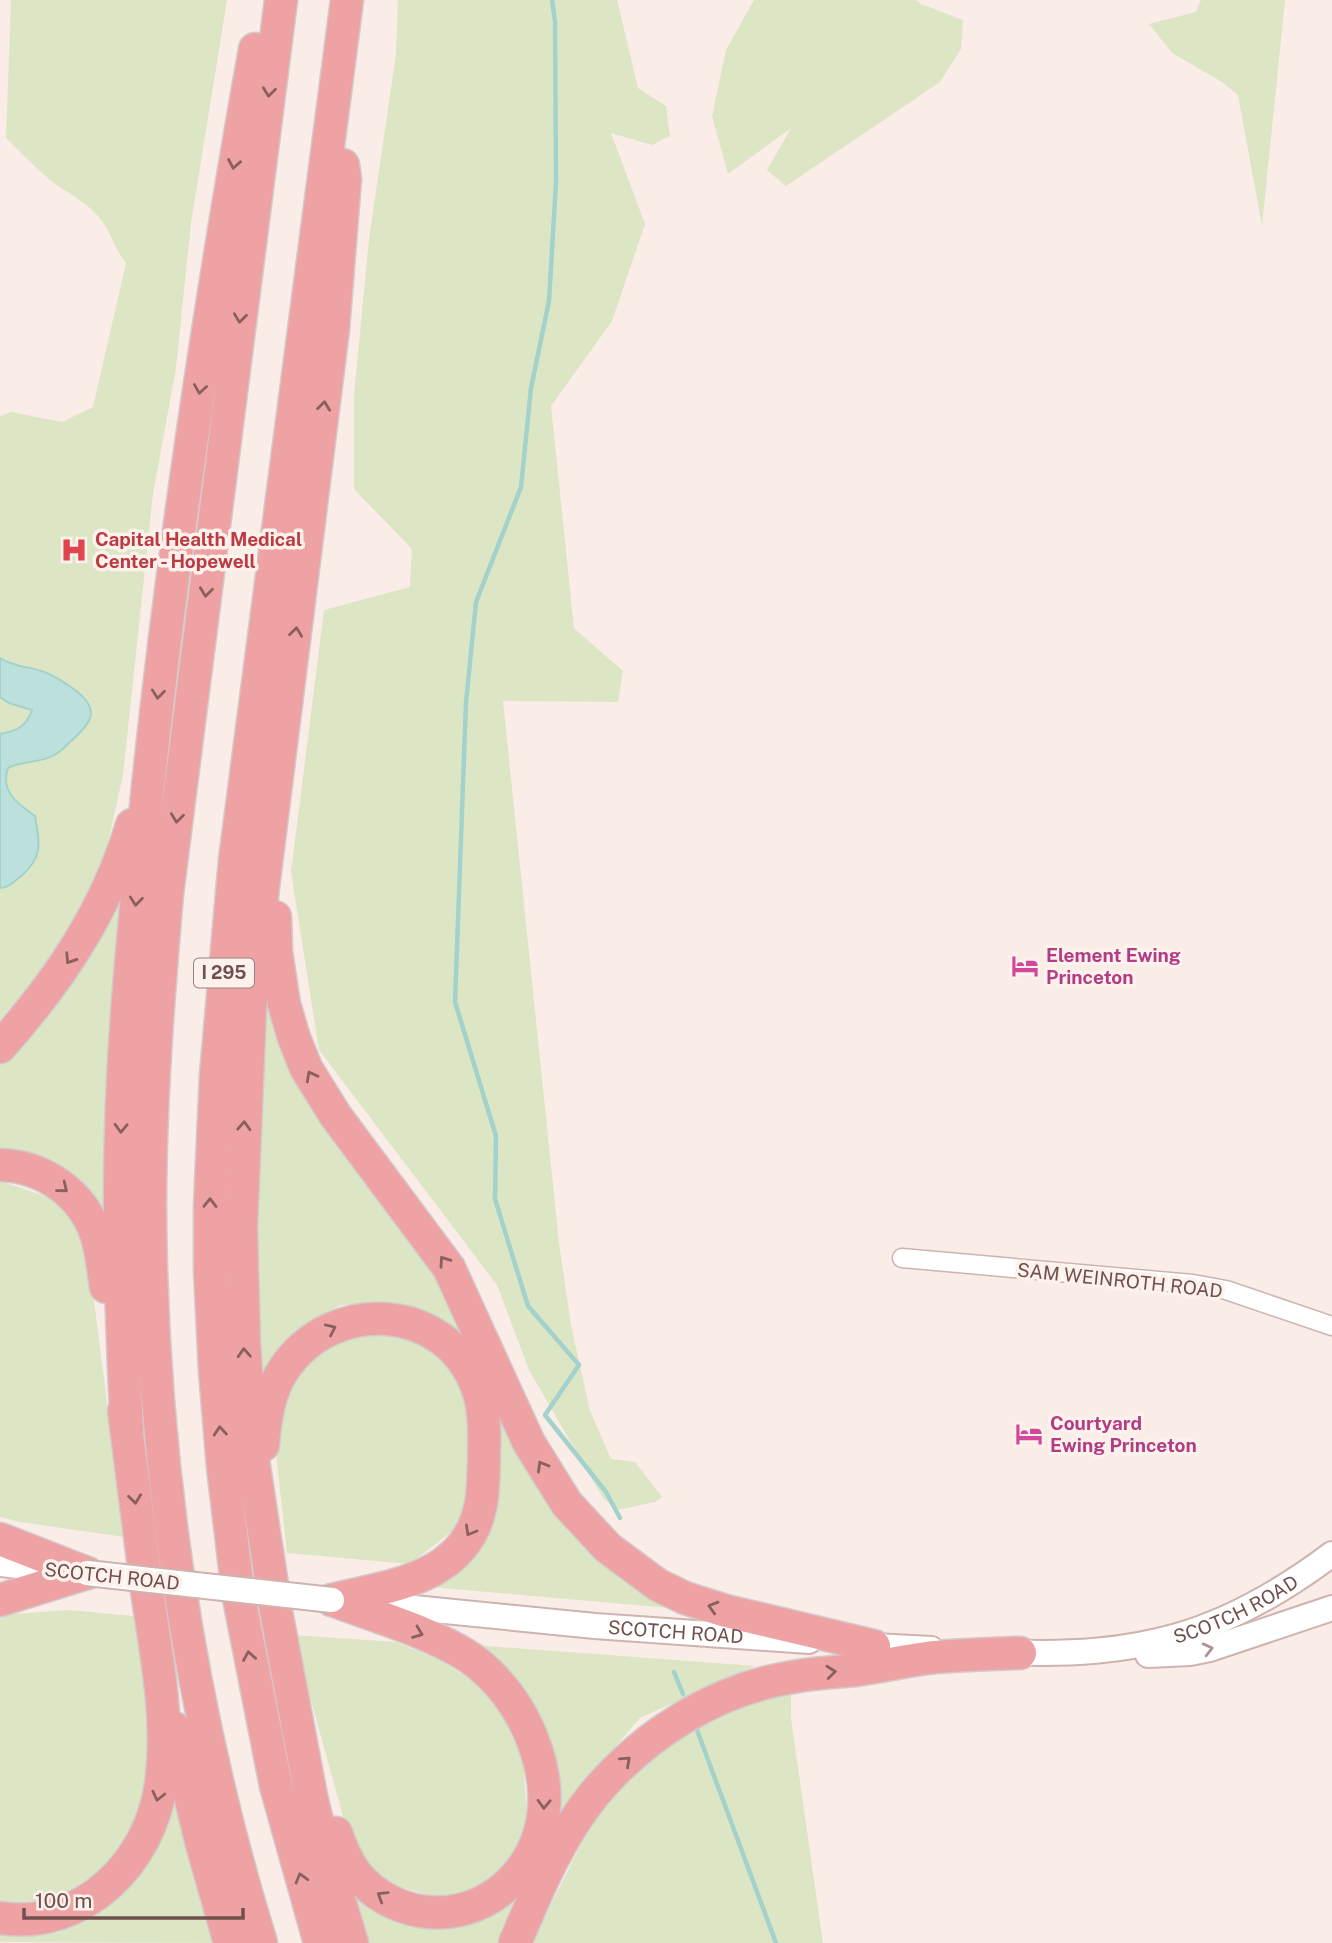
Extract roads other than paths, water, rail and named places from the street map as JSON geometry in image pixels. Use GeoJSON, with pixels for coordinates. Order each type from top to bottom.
{"type":"FeatureCollection","features":[{"type":"Feature","properties":{"kind":"highway"},"geometry":{"type":"LineString","coordinates":[[127,1431],[122,1294],[121,1129],[131,957],[174,561],[224,222],[263,0]]}},
{"type":"Feature","properties":{"kind":"highway"},"geometry":{"type":"LineString","coordinates":[[261,1943],[219,1786],[187,1634],[161,1426],[150,1207],[156,1030],[167,894],[281,0]]}},
{"type":"Feature","properties":{"kind":"highway","name":"I 295"},"geometry":{"type":"LineString","coordinates":[[320,1943],[274,1774],[238,1593],[215,1371],[210,1206],[216,1074],[235,860],[347,0]]}},
{"type":"Feature","properties":{"kind":"highway"},"geometry":{"type":"LineString","coordinates":[[334,104],[345,178],[339,265],[250,1009],[242,1165],[241,1286],[251,1447],[284,1654],[311,1796],[352,1943]]}},
{"type":"Feature","properties":{"kind":"highway"},"geometry":{"type":"LineString","coordinates":[[292,667],[276,846],[277,960],[291,1030],[303,1062],[324,1100],[449,1268],[541,1465],[562,1498],[593,1534],[658,1585],[707,1606],[874,1646]]}},
{"type":"Feature","properties":{"kind":"highway"},"geometry":{"type":"LineString","coordinates":[[0,1047],[56,980],[99,908],[126,843],[153,736]]}},
{"type":"Feature","properties":{"kind":"highway"},"geometry":{"type":"LineString","coordinates":[[0,1165],[28,1169],[51,1179],[76,1199],[90,1220],[99,1244],[114,1332],[157,1655],[162,1723],[162,1782],[153,1815],[127,1864],[106,1886],[80,1906],[42,1919],[0,1918]]}},
{"type":"Feature","properties":{"kind":"highway"},"geometry":{"type":"LineString","coordinates":[[266,1543],[262,1458],[267,1414],[277,1382],[299,1351],[337,1326],[374,1318],[411,1323],[447,1343],[470,1371],[482,1405],[484,1475],[481,1505],[475,1525],[460,1548],[428,1574],[332,1600]]}},
{"type":"Feature","properties":{"kind":"highway"},"geometry":{"type":"LineString","coordinates":[[0,1539],[87,1573]]}},
{"type":"Feature","properties":{"kind":"highway"},"geometry":{"type":"LineString","coordinates":[[0,1600],[87,1573]]}},
{"type":"Feature","properties":{"kind":"highway"},"geometry":{"type":"LineString","coordinates":[[284,1654],[311,1761],[333,1826],[349,1864],[366,1885],[383,1898],[403,1907],[424,1912],[445,1912],[486,1900],[515,1878],[535,1846],[542,1824],[544,1801],[538,1756],[526,1724],[515,1705],[494,1679],[470,1658],[442,1642],[332,1600]]}},
{"type":"Feature","properties":{"kind":"highway"},"geometry":{"type":"LineString","coordinates":[[516,1943],[551,1863],[594,1794],[642,1747],[684,1717],[736,1692],[793,1676],[934,1657],[1020,1653]]}},
{"type":"Feature","properties":{"kind":"highway"},"geometry":{"type":"LineString","coordinates":[[157,1655],[201,1841],[230,1943]]}},
{"type":"Feature","properties":{"kind":"main road","name":"SCOTCH ROAD"},"geometry":{"type":"LineString","coordinates":[[0,1564],[594,1626],[874,1646],[1020,1653],[1091,1653],[1154,1644],[1211,1625],[1267,1598],[1332,1554]]}},
{"type":"Feature","properties":{"kind":"main road"},"geometry":{"type":"LineString","coordinates":[[1091,1653],[1128,1655],[1201,1651],[1332,1608]]}},
{"type":"Feature","properties":{"kind":"street","name":"SAM WEINROTH ROAD"},"geometry":{"type":"LineString","coordinates":[[902,1258],[1208,1286],[1332,1326]]}},
{"type":"Feature","properties":{"kind":"water"},"geometry":{"type":"Polygon","coordinates":[[[0,658],[59,679],[86,700],[91,712],[83,729],[59,752],[43,760],[8,768],[8,790],[16,801],[35,816],[39,843],[36,857],[27,870],[11,884],[0,888],[0,734],[20,727],[32,710],[9,703],[0,697],[0,658]]]}},
{"type":"Feature","properties":{"kind":"waterway"},"geometry":{"type":"LineString","coordinates":[[552,0],[555,21],[556,183],[549,301],[531,388],[521,487],[476,602],[466,702],[455,1002],[496,1136],[495,1199],[528,1306],[579,1365],[545,1415],[606,1492],[620,1518]]}},
{"type":"Feature","properties":{"kind":"waterway"},"geometry":{"type":"LineString","coordinates":[[674,1672],[683,1694]]}},
{"type":"Feature","properties":{"kind":"waterway"},"geometry":{"type":"LineString","coordinates":[[697,1730],[776,1943]]}},
{"type":"Feature","properties":{"kind":"place","name":"Capital Health Medical Center - Hopewell"},"geometry":{"type":"Point","coordinates":[74,550]}},
{"type":"Feature","properties":{"kind":"place","name":"Element Ewing Princeton"},"geometry":{"type":"Point","coordinates":[1025,966]}},
{"type":"Feature","properties":{"kind":"place","name":"Courtyard Ewing Princeton"},"geometry":{"type":"Point","coordinates":[1029,1434]}}]}
